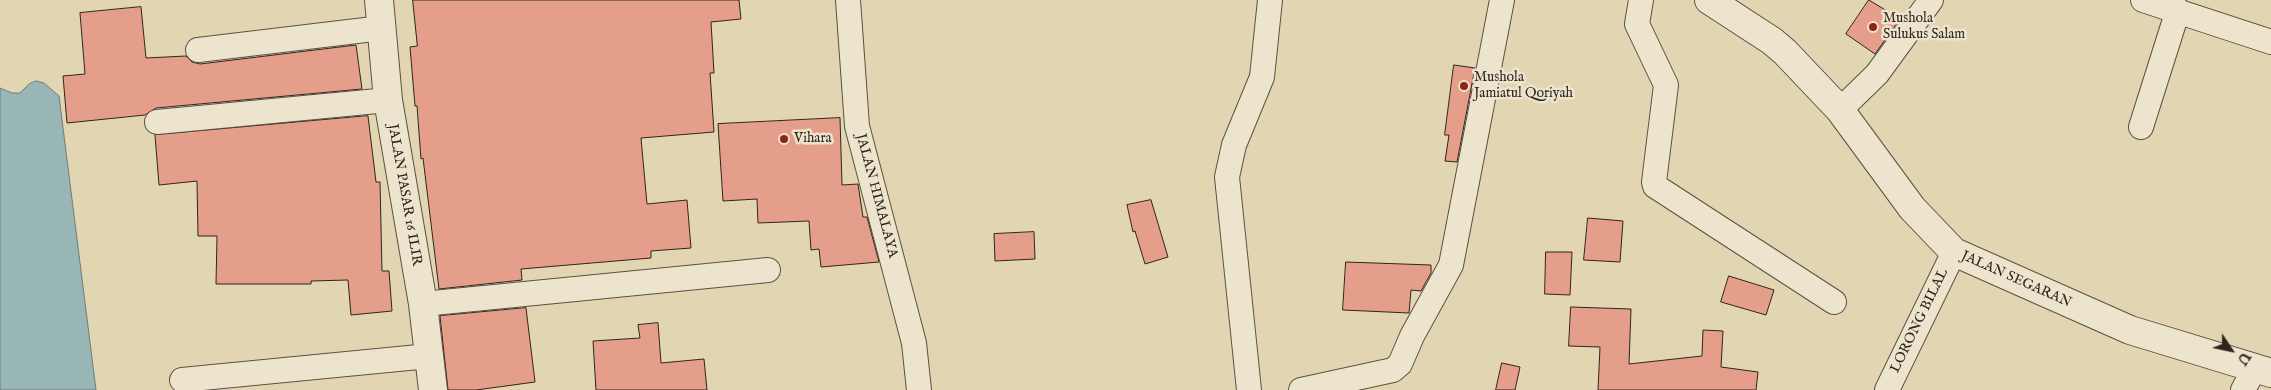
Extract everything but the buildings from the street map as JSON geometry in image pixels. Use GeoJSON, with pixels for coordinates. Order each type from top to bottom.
{"type":"FeatureCollection","features":[{"type":"Feature","properties":{"kind":"street","name":"JALAN PASAR 16 ILIR"},"geometry":{"type":"LineString","coordinates":[[379,0],[388,100],[423,304],[433,390]]}},
{"type":"Feature","properties":{"kind":"street","name":"JALAN HIMALAYA"},"geometry":{"type":"LineString","coordinates":[[848,0],[857,126],[914,343],[919,390]]}},
{"type":"Feature","properties":{"kind":"street"},"geometry":{"type":"LineString","coordinates":[[1249,390],[1227,177],[1234,145],[1262,77],[1270,0]]}},
{"type":"Feature","properties":{"kind":"street"},"geometry":{"type":"LineString","coordinates":[[1314,388],[1397,368],[1412,336],[1451,265],[1502,0]]}},
{"type":"Feature","properties":{"kind":"street"},"geometry":{"type":"LineString","coordinates":[[1641,0],[1637,24],[1666,85],[1655,186],[1834,302]]}},
{"type":"Feature","properties":{"kind":"street","name":"JALAN SEGARAN"},"geometry":{"type":"LineString","coordinates":[[1709,0],[1772,41],[1840,110],[1912,208],[1954,252],[2130,330],[2256,377]]}},
{"type":"Feature","properties":{"kind":"street"},"geometry":{"type":"LineString","coordinates":[[1840,110],[1877,74],[1931,0]]}},
{"type":"Feature","properties":{"kind":"street"},"geometry":{"type":"LineString","coordinates":[[2143,0],[2271,42]]}},
{"type":"Feature","properties":{"kind":"street"},"geometry":{"type":"LineString","coordinates":[[2141,127],[2178,10]]}},
{"type":"Feature","properties":{"kind":"street"},"geometry":{"type":"LineString","coordinates":[[198,50],[382,28]]}},
{"type":"Feature","properties":{"kind":"street"},"geometry":{"type":"LineString","coordinates":[[157,122],[388,100]]}},
{"type":"Feature","properties":{"kind":"street","name":"LORONG BILAL"},"geometry":{"type":"LineString","coordinates":[[1887,390],[1954,252]]}},
{"type":"Feature","properties":{"kind":"street"},"geometry":{"type":"LineString","coordinates":[[423,304],[768,270]]}},
{"type":"Feature","properties":{"kind":"street"},"geometry":{"type":"LineString","coordinates":[[182,380],[429,356]]}},
{"type":"Feature","properties":{"kind":"water"},"geometry":{"type":"Polygon","coordinates":[[[36,81],[44,83],[59,96],[96,390],[0,390],[0,88],[12,93],[20,93],[29,84],[36,81]]]}},
{"type":"Feature","properties":{"kind":"place","name":"Mushola Sulukus Salam"},"geometry":{"type":"Point","coordinates":[1873,27]}},
{"type":"Feature","properties":{"kind":"place","name":"Mushola Jamiatul Qoriyah"},"geometry":{"type":"Point","coordinates":[1464,86]}},
{"type":"Feature","properties":{"kind":"place","name":"Vihara"},"geometry":{"type":"Point","coordinates":[784,139]}}]}
